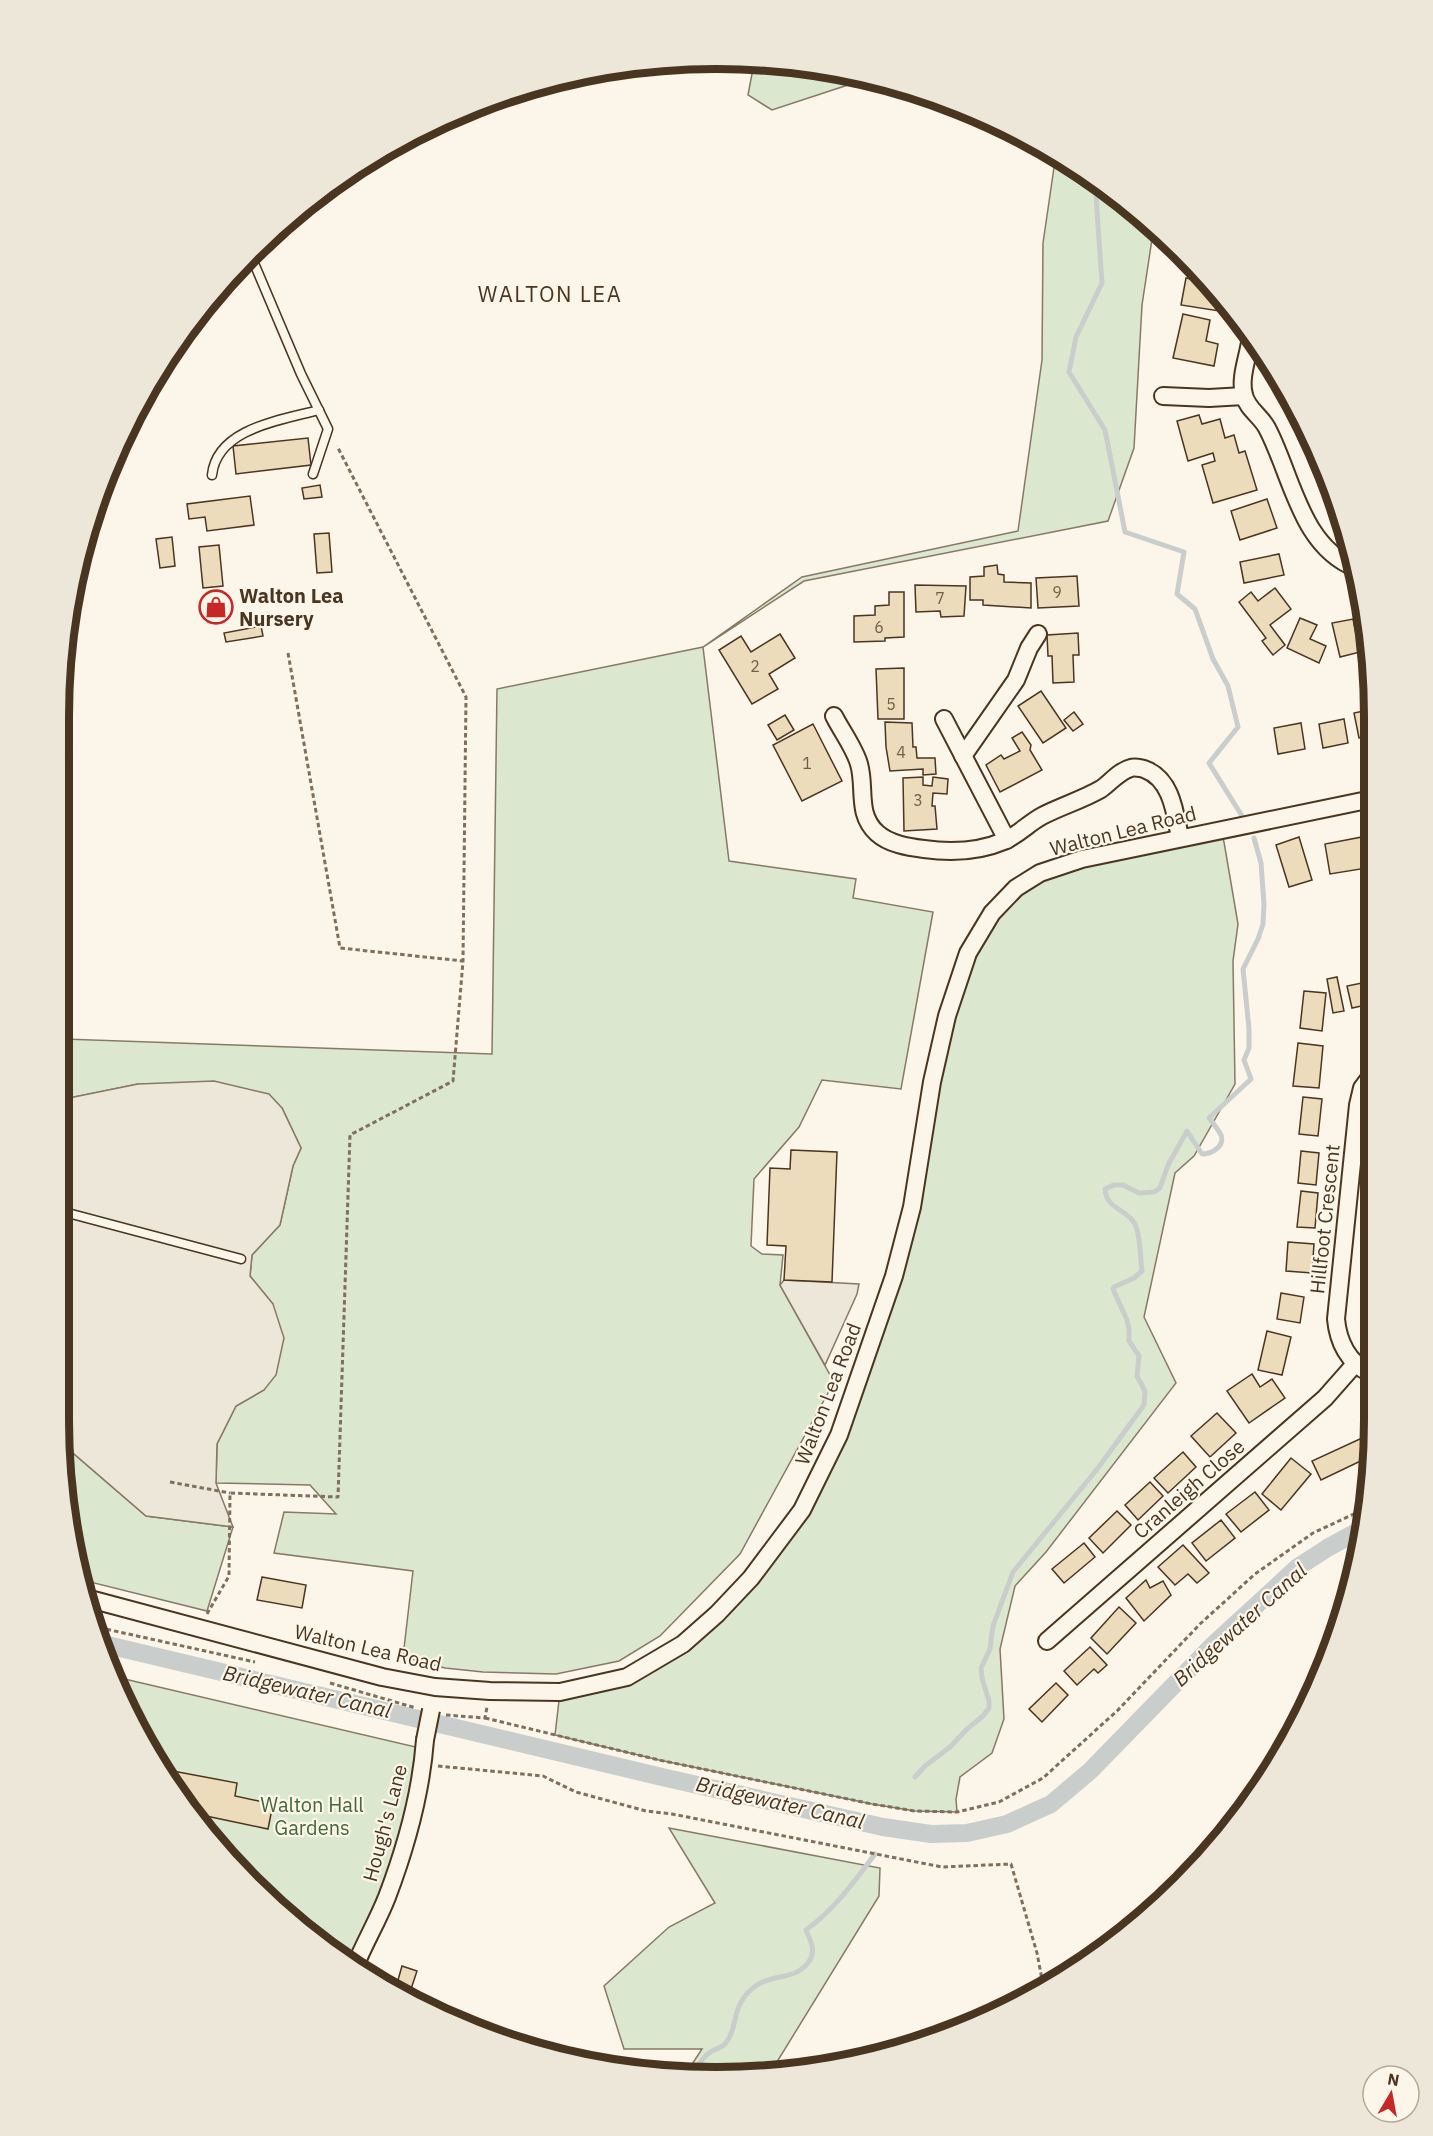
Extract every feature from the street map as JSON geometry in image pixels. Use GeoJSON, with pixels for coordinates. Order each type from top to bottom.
{"type":"FeatureCollection","features":[{"type":"Feature","properties":{"kind":"street"},"geometry":{"type":"LineString","coordinates":[[1249,348],[1243,376],[1244,396],[1248,405],[1266,426],[1299,505],[1317,536],[1337,558],[1345,562]]}},
{"type":"Feature","properties":{"kind":"street"},"geometry":{"type":"LineString","coordinates":[[1163,396],[1209,399],[1244,396]]}},
{"type":"Feature","properties":{"kind":"street"},"geometry":{"type":"LineString","coordinates":[[963,756],[1016,680],[1029,648],[1038,634]]}},
{"type":"Feature","properties":{"kind":"street"},"geometry":{"type":"LineString","coordinates":[[834,716],[859,764],[866,819],[884,839],[914,848],[961,851],[985,848],[1007,840],[1041,816],[1102,788],[1130,768],[1142,768],[1156,775],[1166,787],[1180,838]]}},
{"type":"Feature","properties":{"kind":"street"},"geometry":{"type":"LineString","coordinates":[[944,719],[1007,840]]}},
{"type":"Feature","properties":{"kind":"street","name":"Walton Lea Road"},"geometry":{"type":"LineString","coordinates":[[95,1600],[382,1677],[435,1687],[560,1692],[627,1677],[683,1644],[717,1614],[751,1578],[802,1510],[839,1435],[894,1276],[912,1208],[932,1082],[947,1016],[968,953],[992,913],[1016,888],[1040,873],[1082,859],[1364,801]]}},
{"type":"Feature","properties":{"kind":"street","name":"Hillfoot Crescent"},"geometry":{"type":"LineString","coordinates":[[1362,1369],[1349,1358],[1340,1340],[1336,1308],[1359,1096],[1364,1085]]}},
{"type":"Feature","properties":{"kind":"street","name":"Cranleigh Close"},"geometry":{"type":"LineString","coordinates":[[1047,1641],[1325,1398],[1362,1369]]}},
{"type":"Feature","properties":{"kind":"street","name":"Hough's Lane"},"geometry":{"type":"LineString","coordinates":[[358,1959],[383,1906],[403,1852],[423,1764],[435,1687]]}},
{"type":"Feature","properties":{"kind":"lane"},"geometry":{"type":"LineString","coordinates":[[254,264],[301,374],[328,429],[313,474]]}},
{"type":"Feature","properties":{"kind":"lane"},"geometry":{"type":"LineString","coordinates":[[212,476],[218,457],[243,434],[265,424],[319,410]]}},
{"type":"Feature","properties":{"kind":"lane"},"geometry":{"type":"LineString","coordinates":[[69,1213],[241,1260]]}},
{"type":"Feature","properties":{"kind":"path"},"geometry":{"type":"LineString","coordinates":[[170,1482],[230,1493],[338,1497],[350,1135],[453,1081],[463,961],[466,697],[328,429]]}},
{"type":"Feature","properties":{"kind":"path"},"geometry":{"type":"LineString","coordinates":[[288,653],[340,948],[463,961]]}},
{"type":"Feature","properties":{"kind":"path"},"geometry":{"type":"LineString","coordinates":[[200,1628],[229,1576],[230,1493]]}},
{"type":"Feature","properties":{"kind":"path"},"geometry":{"type":"LineString","coordinates":[[327,1681],[430,1711],[485,1718],[659,1760],[872,1804],[915,1811],[957,1812],[999,1802],[1044,1778],[1118,1710],[1200,1624],[1254,1574],[1313,1533],[1357,1513]]}},
{"type":"Feature","properties":{"kind":"path"},"geometry":{"type":"LineString","coordinates":[[103,1628],[259,1663]]}},
{"type":"Feature","properties":{"kind":"path"},"geometry":{"type":"LineString","coordinates":[[485,1718],[490,1691]]}},
{"type":"Feature","properties":{"kind":"path"},"geometry":{"type":"LineString","coordinates":[[442,1766],[543,1776],[576,1792],[646,1811],[683,1816],[942,1867],[1011,1864],[1037,1953],[1042,1979]]}},
{"type":"Feature","properties":{"kind":"green space"},"geometry":{"type":"Polygon","coordinates":[[[753,70],[853,83],[772,110],[748,95],[753,70]]]}},
{"type":"Feature","properties":{"kind":"green space"},"geometry":{"type":"Polygon","coordinates":[[[1054,165],[1111,203],[1152,239],[1142,305],[1134,448],[1108,521],[804,581],[703,647],[802,577],[1018,531],[1042,360],[1043,243],[1054,165]]]}},
{"type":"Feature","properties":{"kind":"green space"},"geometry":{"type":"Polygon","coordinates":[[[703,647],[729,861],[856,879],[853,898],[933,912],[901,1089],[822,1080],[799,1127],[754,1179],[751,1246],[762,1254],[783,1255],[780,1285],[834,1382],[740,1554],[660,1636],[619,1661],[556,1674],[483,1672],[445,1668],[403,1657],[413,1571],[274,1553],[284,1512],[336,1514],[310,1485],[216,1483],[217,1444],[236,1406],[264,1390],[273,1304],[250,1276],[252,1255],[280,1225],[293,1166],[301,1148],[282,1108],[138,1084],[69,1098],[69,1039],[492,1054],[497,689],[703,647]]]}},
{"type":"Feature","properties":{"kind":"green space"},"geometry":{"type":"Polygon","coordinates":[[[1220,830],[1238,924],[1233,961],[1235,1084],[1194,1156],[1175,1173],[1144,1317],[1176,1383],[1046,1552],[1015,1586],[1000,1649],[1004,1719],[992,1753],[960,1777],[956,1799],[957,1812],[915,1811],[872,1804],[659,1760],[555,1735],[560,1692],[627,1677],[683,1644],[802,1510],[894,1276],[947,1016],[992,913],[1040,873],[1220,830]]]}},
{"type":"Feature","properties":{"kind":"green space"},"geometry":{"type":"Polygon","coordinates":[[[69,1430],[73,1453],[146,1516],[233,1527],[207,1611],[90,1582],[81,1546],[75,1504],[69,1430]]]}},
{"type":"Feature","properties":{"kind":"green space","name":"Walton Hall Gardens"},"geometry":{"type":"Polygon","coordinates":[[[123,1679],[420,1748],[397,1852],[362,1961],[322,1933],[290,1906],[230,1846],[178,1779],[156,1743],[123,1679]]]}},
{"type":"Feature","properties":{"kind":"green space"},"geometry":{"type":"Polygon","coordinates":[[[669,1828],[880,1868],[879,1896],[776,2064],[691,2066],[702,2049],[624,2049],[604,1986],[669,1927],[715,1903],[669,1828]]]}},
{"type":"Feature","properties":{"kind":"shaded area"},"geometry":{"type":"Polygon","coordinates":[[[214,1081],[269,1094],[282,1108],[301,1148],[293,1166],[280,1225],[252,1255],[250,1276],[273,1304],[284,1338],[276,1375],[264,1390],[236,1406],[217,1444],[216,1483],[233,1527],[146,1516],[73,1453],[69,1420],[69,1098],[138,1084],[214,1081]]]}},
{"type":"Feature","properties":{"kind":"shaded area"},"geometry":{"type":"Polygon","coordinates":[[[784,1280],[859,1284],[857,1294],[825,1365],[780,1285],[784,1280]]]}},
{"type":"Feature","properties":{"kind":"building"},"geometry":{"type":"Polygon","coordinates":[[[1186,278],[1193,279],[1219,309],[1219,311],[1181,305],[1186,278]]]}},
{"type":"Feature","properties":{"kind":"building"},"geometry":{"type":"Polygon","coordinates":[[[1183,314],[1210,320],[1206,341],[1218,344],[1214,366],[1173,358],[1183,314]]]}},
{"type":"Feature","properties":{"kind":"building"},"geometry":{"type":"Polygon","coordinates":[[[1199,415],[1202,424],[1220,419],[1225,438],[1234,435],[1239,453],[1245,451],[1257,490],[1213,503],[1202,465],[1215,461],[1213,453],[1188,461],[1177,421],[1199,415]]]}},
{"type":"Feature","properties":{"kind":"building"},"geometry":{"type":"Polygon","coordinates":[[[308,438],[311,465],[236,474],[233,446],[308,438]]]}},
{"type":"Feature","properties":{"kind":"building"},"geometry":{"type":"Polygon","coordinates":[[[320,485],[322,497],[304,499],[302,488],[320,485]]]}},
{"type":"Feature","properties":{"kind":"building"},"geometry":{"type":"Polygon","coordinates":[[[250,496],[254,525],[207,531],[205,517],[189,519],[187,504],[250,496]]]}},
{"type":"Feature","properties":{"kind":"building"},"geometry":{"type":"Polygon","coordinates":[[[1267,499],[1277,528],[1240,540],[1231,511],[1267,499]]]}},
{"type":"Feature","properties":{"kind":"building"},"geometry":{"type":"Polygon","coordinates":[[[329,533],[332,572],[317,573],[314,534],[329,533]]]}},
{"type":"Feature","properties":{"kind":"building"},"geometry":{"type":"Polygon","coordinates":[[[172,537],[175,566],[160,568],[156,539],[172,537]]]}},
{"type":"Feature","properties":{"kind":"building"},"geometry":{"type":"Polygon","coordinates":[[[219,545],[223,586],[203,588],[199,547],[219,545]]]}},
{"type":"Feature","properties":{"kind":"building"},"geometry":{"type":"Polygon","coordinates":[[[1279,554],[1284,575],[1244,583],[1240,562],[1279,554]]]}},
{"type":"Feature","properties":{"kind":"building"},"geometry":{"type":"Polygon","coordinates":[[[997,565],[998,574],[1004,575],[1004,582],[1031,583],[1031,608],[983,605],[983,600],[970,600],[970,577],[984,576],[984,567],[997,565]]]}},
{"type":"Feature","properties":{"kind":"building"},"geometry":{"type":"Polygon","coordinates":[[[1077,576],[1079,606],[1038,608],[1036,578],[1077,576]]]}},
{"type":"Feature","properties":{"kind":"building"},"geometry":{"type":"Polygon","coordinates":[[[915,585],[966,586],[964,616],[941,617],[940,611],[916,612],[915,585]]]}},
{"type":"Feature","properties":{"kind":"building"},"geometry":{"type":"Polygon","coordinates":[[[1275,588],[1291,609],[1270,625],[1285,645],[1273,655],[1262,641],[1266,638],[1239,602],[1251,592],[1258,601],[1275,588]]]}},
{"type":"Feature","properties":{"kind":"building"},"geometry":{"type":"Polygon","coordinates":[[[889,592],[904,592],[904,637],[885,638],[885,641],[854,642],[854,616],[875,615],[875,606],[889,605],[889,592]]]}},
{"type":"Feature","properties":{"kind":"building"},"geometry":{"type":"Polygon","coordinates":[[[1300,618],[1317,625],[1310,639],[1326,646],[1319,663],[1287,648],[1300,618]]]}},
{"type":"Feature","properties":{"kind":"building"},"geometry":{"type":"Polygon","coordinates":[[[1353,619],[1360,652],[1340,657],[1332,623],[1353,619]]]}},
{"type":"Feature","properties":{"kind":"building"},"geometry":{"type":"Polygon","coordinates":[[[261,626],[263,636],[226,642],[224,633],[261,626]]]}},
{"type":"Feature","properties":{"kind":"building"},"geometry":{"type":"Polygon","coordinates":[[[1078,633],[1079,655],[1073,655],[1074,682],[1053,683],[1052,656],[1048,656],[1047,635],[1078,633]]]}},
{"type":"Feature","properties":{"kind":"building"},"geometry":{"type":"Polygon","coordinates":[[[780,634],[795,658],[769,674],[778,689],[752,704],[719,650],[741,636],[751,652],[780,634]]]}},
{"type":"Feature","properties":{"kind":"building"},"geometry":{"type":"Polygon","coordinates":[[[904,668],[904,719],[878,719],[876,669],[904,668]]]}},
{"type":"Feature","properties":{"kind":"building"},"geometry":{"type":"Polygon","coordinates":[[[1041,691],[1066,728],[1043,743],[1018,706],[1041,691]]]}},
{"type":"Feature","properties":{"kind":"building"},"geometry":{"type":"Polygon","coordinates":[[[1364,711],[1364,737],[1359,738],[1354,713],[1364,711]]]}},
{"type":"Feature","properties":{"kind":"building"},"geometry":{"type":"Polygon","coordinates":[[[1074,712],[1083,724],[1073,731],[1064,720],[1074,712]]]}},
{"type":"Feature","properties":{"kind":"building"},"geometry":{"type":"Polygon","coordinates":[[[785,715],[794,730],[777,740],[768,725],[785,715]]]}},
{"type":"Feature","properties":{"kind":"building"},"geometry":{"type":"Polygon","coordinates":[[[1344,719],[1348,743],[1323,748],[1319,724],[1344,719]]]}},
{"type":"Feature","properties":{"kind":"building"},"geometry":{"type":"Polygon","coordinates":[[[885,722],[912,723],[913,747],[916,747],[917,758],[935,758],[936,774],[923,775],[923,769],[890,771],[885,722]]]}},
{"type":"Feature","properties":{"kind":"building"},"geometry":{"type":"Polygon","coordinates":[[[1301,723],[1305,749],[1278,754],[1274,728],[1301,723]]]}},
{"type":"Feature","properties":{"kind":"building"},"geometry":{"type":"Polygon","coordinates":[[[813,724],[842,781],[802,801],[773,745],[813,724]]]}},
{"type":"Feature","properties":{"kind":"building"},"geometry":{"type":"Polygon","coordinates":[[[1022,732],[1031,745],[1030,750],[1042,770],[1000,792],[986,765],[1001,755],[1004,759],[1020,751],[1012,738],[1022,732]]]}},
{"type":"Feature","properties":{"kind":"building"},"geometry":{"type":"Polygon","coordinates":[[[923,777],[923,785],[932,786],[933,777],[948,779],[947,794],[933,793],[932,806],[935,806],[937,829],[904,831],[903,778],[923,777]]]}},
{"type":"Feature","properties":{"kind":"building"},"geometry":{"type":"Polygon","coordinates":[[[1299,837],[1312,880],[1289,887],[1276,845],[1299,837]]]}},
{"type":"Feature","properties":{"kind":"building"},"geometry":{"type":"Polygon","coordinates":[[[1362,837],[1364,868],[1330,874],[1325,844],[1362,837]]]}},
{"type":"Feature","properties":{"kind":"building"},"geometry":{"type":"Polygon","coordinates":[[[1337,977],[1344,1011],[1333,1013],[1327,979],[1337,977]]]}},
{"type":"Feature","properties":{"kind":"building"},"geometry":{"type":"Polygon","coordinates":[[[1364,983],[1364,1005],[1352,1008],[1347,986],[1364,983]]]}},
{"type":"Feature","properties":{"kind":"building"},"geometry":{"type":"Polygon","coordinates":[[[1304,991],[1326,993],[1322,1031],[1300,1028],[1304,991]]]}},
{"type":"Feature","properties":{"kind":"building"},"geometry":{"type":"Polygon","coordinates":[[[1298,1043],[1323,1046],[1319,1088],[1293,1086],[1298,1043]]]}},
{"type":"Feature","properties":{"kind":"building"},"geometry":{"type":"Polygon","coordinates":[[[1303,1097],[1322,1099],[1318,1136],[1299,1134],[1303,1097]]]}},
{"type":"Feature","properties":{"kind":"building"},"geometry":{"type":"Polygon","coordinates":[[[791,1150],[837,1152],[832,1282],[784,1280],[786,1246],[767,1245],[770,1168],[790,1169],[791,1150]]]}},
{"type":"Feature","properties":{"kind":"building"},"geometry":{"type":"Polygon","coordinates":[[[1301,1151],[1319,1153],[1316,1185],[1298,1183],[1301,1151]]]}},
{"type":"Feature","properties":{"kind":"building"},"geometry":{"type":"Polygon","coordinates":[[[1301,1191],[1318,1193],[1315,1228],[1297,1227],[1301,1191]]]}},
{"type":"Feature","properties":{"kind":"building"},"geometry":{"type":"Polygon","coordinates":[[[1288,1242],[1314,1244],[1312,1273],[1286,1271],[1288,1242]]]}},
{"type":"Feature","properties":{"kind":"building"},"geometry":{"type":"Polygon","coordinates":[[[1281,1293],[1304,1297],[1300,1323],[1277,1319],[1281,1293]]]}},
{"type":"Feature","properties":{"kind":"building"},"geometry":{"type":"Polygon","coordinates":[[[1267,1331],[1291,1337],[1282,1375],[1258,1370],[1267,1331]]]}},
{"type":"Feature","properties":{"kind":"building"},"geometry":{"type":"Polygon","coordinates":[[[1252,1374],[1260,1387],[1272,1379],[1285,1398],[1249,1423],[1227,1391],[1252,1374]]]}},
{"type":"Feature","properties":{"kind":"building"},"geometry":{"type":"Polygon","coordinates":[[[1217,1413],[1236,1433],[1210,1457],[1191,1436],[1217,1413]]]}},
{"type":"Feature","properties":{"kind":"building"},"geometry":{"type":"Polygon","coordinates":[[[1362,1438],[1364,1441],[1363,1460],[1321,1480],[1312,1461],[1362,1438]]]}},
{"type":"Feature","properties":{"kind":"building"},"geometry":{"type":"Polygon","coordinates":[[[1183,1452],[1196,1467],[1168,1493],[1154,1478],[1183,1452]]]}},
{"type":"Feature","properties":{"kind":"building"},"geometry":{"type":"Polygon","coordinates":[[[1291,1458],[1311,1474],[1281,1510],[1262,1494],[1291,1458]]]}},
{"type":"Feature","properties":{"kind":"building"},"geometry":{"type":"Polygon","coordinates":[[[1150,1482],[1163,1496],[1138,1520],[1125,1505],[1150,1482]]]}},
{"type":"Feature","properties":{"kind":"building"},"geometry":{"type":"Polygon","coordinates":[[[1255,1492],[1269,1510],[1241,1532],[1226,1514],[1255,1492]]]}},
{"type":"Feature","properties":{"kind":"building"},"geometry":{"type":"Polygon","coordinates":[[[1117,1511],[1131,1525],[1103,1553],[1089,1538],[1117,1511]]]}},
{"type":"Feature","properties":{"kind":"building"},"geometry":{"type":"Polygon","coordinates":[[[1221,1520],[1235,1538],[1206,1561],[1192,1543],[1221,1520]]]}},
{"type":"Feature","properties":{"kind":"building"},"geometry":{"type":"Polygon","coordinates":[[[1084,1543],[1095,1557],[1064,1583],[1052,1569],[1084,1543]]]}},
{"type":"Feature","properties":{"kind":"building"},"geometry":{"type":"Polygon","coordinates":[[[1183,1545],[1209,1573],[1197,1583],[1188,1574],[1175,1585],[1158,1567],[1183,1545]]]}},
{"type":"Feature","properties":{"kind":"building"},"geometry":{"type":"Polygon","coordinates":[[[262,1577],[306,1585],[302,1608],[257,1600],[262,1577]]]}},
{"type":"Feature","properties":{"kind":"building"},"geometry":{"type":"Polygon","coordinates":[[[1146,1580],[1150,1588],[1163,1581],[1171,1595],[1144,1621],[1126,1598],[1146,1580]]]}},
{"type":"Feature","properties":{"kind":"building"},"geometry":{"type":"Polygon","coordinates":[[[1119,1607],[1136,1623],[1107,1654],[1091,1638],[1119,1607]]]}},
{"type":"Feature","properties":{"kind":"building"},"geometry":{"type":"Polygon","coordinates":[[[1090,1647],[1107,1665],[1098,1673],[1094,1669],[1077,1685],[1064,1671],[1090,1647]]]}},
{"type":"Feature","properties":{"kind":"building"},"geometry":{"type":"Polygon","coordinates":[[[1056,1683],[1068,1695],[1042,1722],[1029,1709],[1056,1683]]]}},
{"type":"Feature","properties":{"kind":"building"},"geometry":{"type":"Polygon","coordinates":[[[173,1771],[237,1783],[235,1796],[273,1804],[268,1829],[204,1816],[173,1771]]]}},
{"type":"Feature","properties":{"kind":"building"},"geometry":{"type":"Polygon","coordinates":[[[402,1966],[417,1971],[411,1990],[397,1982],[402,1966]]]}},
{"type":"Feature","properties":{"kind":"waterway"},"geometry":{"type":"LineString","coordinates":[[1097,193],[1102,283],[1076,337],[1069,372],[1105,430],[1125,532],[1184,552],[1177,594],[1195,609],[1213,659],[1228,686],[1238,727],[1209,763],[1242,816]]}},
{"type":"Feature","properties":{"kind":"waterway"},"geometry":{"type":"LineString","coordinates":[[915,1777],[925,1766],[950,1747],[989,1708],[981,1668],[990,1649],[993,1626],[1013,1572],[1098,1468],[1144,1405],[1145,1391],[1137,1376],[1139,1356],[1129,1341],[1127,1320],[1113,1289],[1142,1271],[1138,1235],[1135,1224],[1109,1201],[1105,1189],[1114,1185],[1123,1185],[1139,1193],[1154,1192],[1160,1188],[1168,1165],[1187,1131],[1202,1154],[1216,1149],[1222,1139],[1209,1118],[1251,1079],[1244,1060],[1249,1048],[1249,1029],[1243,969],[1263,924],[1264,904],[1261,863],[1254,838]]}},
{"type":"Feature","properties":{"kind":"waterway","name":"Bridgewater Canal"},"geometry":{"type":"LineString","coordinates":[[110,1646],[662,1777],[883,1827],[931,1834],[967,1833],[1007,1824],[1051,1804],[1090,1771],[1212,1646],[1298,1567],[1354,1534]]}},
{"type":"Feature","properties":{"kind":"waterway"},"geometry":{"type":"LineString","coordinates":[[698,2067],[706,2055],[721,2047],[730,2037],[739,2007],[748,1992],[763,1982],[792,1974],[805,1966],[812,1952],[812,1945],[806,1930],[834,1905],[875,1854]]}},
{"type":"Feature","properties":{"kind":"place","name":"Walton Lea Nursery"},"geometry":{"type":"Point","coordinates":[216,607]}},
{"type":"Feature","properties":{"kind":"district","name":"WALTON LEA"},"geometry":{"type":"Point","coordinates":[550,294]}}]}
